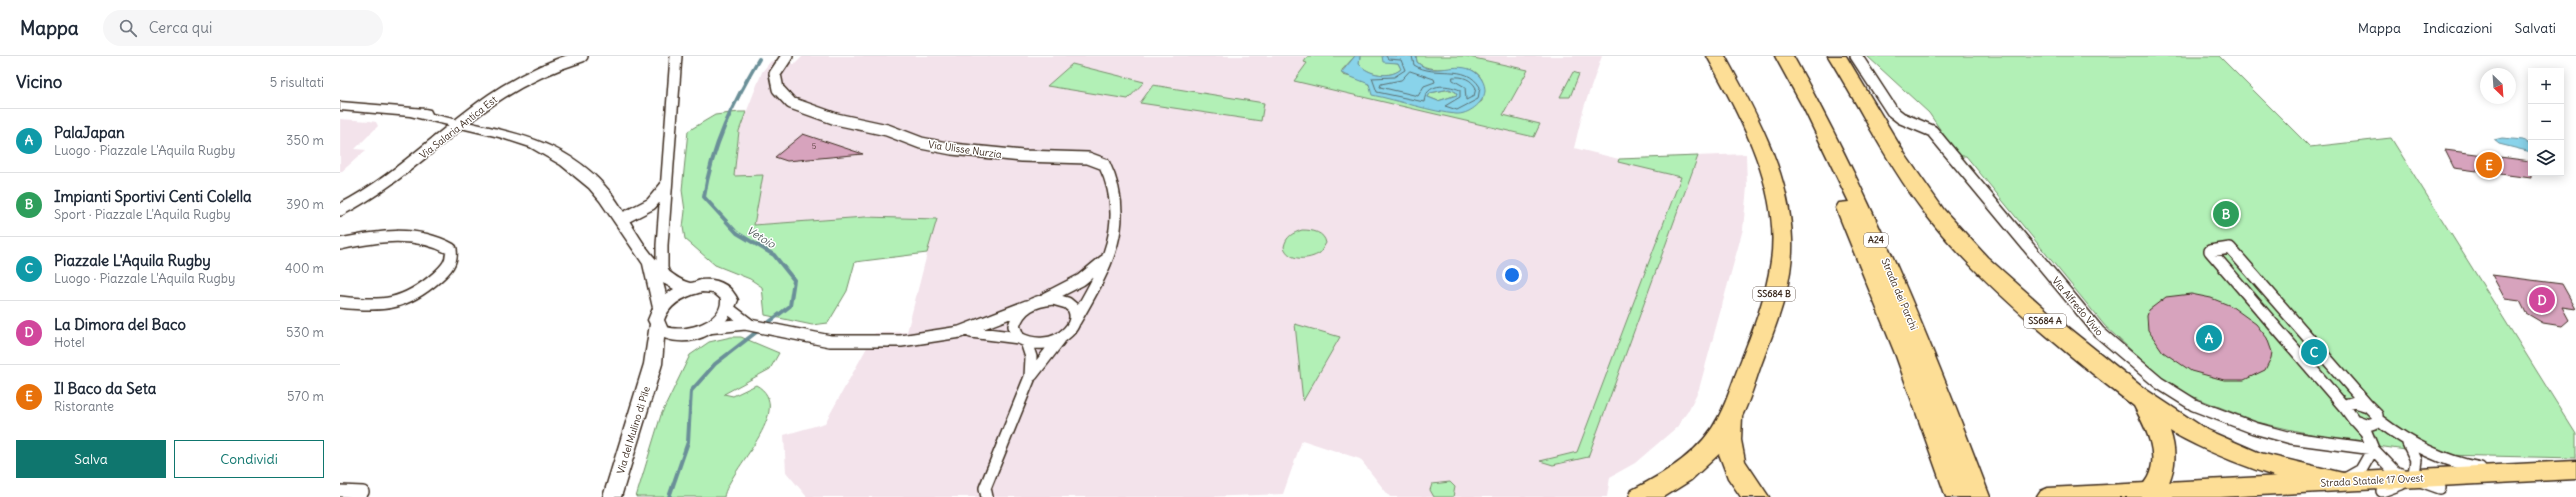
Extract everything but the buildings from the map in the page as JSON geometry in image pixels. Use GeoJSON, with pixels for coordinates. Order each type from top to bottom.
{"type":"FeatureCollection","features":[{"type":"Feature","properties":{"kind":"highway","name":"SS684 B"},"geometry":{"type":"LineString","coordinates":[[1641,497],[1663,486],[1688,468],[1716,440],[1732,413],[1774,295],[1781,259],[1782,227],[1776,192],[1766,161],[1746,116],[1716,56]]}},
{"type":"Feature","properties":{"kind":"highway","name":"Strada dei Parchi"},"geometry":{"type":"LineString","coordinates":[[1770,56],[1831,174],[1907,356],[1978,497]]}},
{"type":"Feature","properties":{"kind":"highway","name":"Strada dei Parchi"},"geometry":{"type":"LineString","coordinates":[[1784,56],[1808,97],[1855,192],[1889,269],[1944,431],[1958,497]]}},
{"type":"Feature","properties":{"kind":"highway","name":"SS684 A"},"geometry":{"type":"LineString","coordinates":[[1837,56],[1918,188],[1944,223],[2017,296],[2134,392],[2182,427],[2218,445],[2279,468],[2338,481]]}},
{"type":"Feature","properties":{"kind":"highway","name":"SS684 A"},"geometry":{"type":"LineString","coordinates":[[2134,392],[2153,418],[2163,448],[2163,469],[2148,494]]}},
{"type":"Feature","properties":{"kind":"highway","name":"SS684 B"},"geometry":{"type":"LineString","coordinates":[[1732,413],[1729,435],[1732,464],[1741,481],[1757,497]]}},
{"type":"Feature","properties":{"kind":"main road","name":"Strada Statale 17 Ovest"},"geometry":{"type":"LineString","coordinates":[[2048,497],[2148,494],[2338,481],[2576,470]]}},
{"type":"Feature","properties":{"kind":"main road","name":"Strada Statale 17 Ovest"},"geometry":{"type":"LineString","coordinates":[[2277,497],[2576,481]]}},
{"type":"Feature","properties":{"kind":"street","name":"Via Salaria Antica Est"},"geometry":{"type":"LineString","coordinates":[[340,210],[392,179],[469,116],[518,83],[582,56]]}},
{"type":"Feature","properties":{"kind":"street"},"geometry":{"type":"LineString","coordinates":[[665,278],[662,258],[676,56]]}},
{"type":"Feature","properties":{"kind":"street","name":"Via Ulisse Nurzia"},"geometry":{"type":"LineString","coordinates":[[787,56],[775,74],[778,89],[788,101],[808,110],[836,119],[887,130],[921,143],[952,150],[1022,156],[1098,160],[1109,172],[1117,206],[1116,225],[1109,257],[1075,321]]}},
{"type":"Feature","properties":{"kind":"street","name":"Via Alfredo Vivio"},"geometry":{"type":"LineString","coordinates":[[1856,56],[1892,111],[1901,118],[1932,131],[2099,332],[2159,383],[2194,405],[2254,428],[2291,438],[2373,450]]}},
{"type":"Feature","properties":{"kind":"street"},"geometry":{"type":"LineString","coordinates":[[340,106],[469,116],[491,123],[512,136]]}},
{"type":"Feature","properties":{"kind":"street"},"geometry":{"type":"LineString","coordinates":[[415,113],[457,126],[512,136],[534,144],[575,168],[593,184],[622,219],[649,262],[665,278],[675,284],[690,288],[713,286],[722,288],[727,293],[730,300],[731,311],[751,325]]}},
{"type":"Feature","properties":{"kind":"street"},"geometry":{"type":"LineString","coordinates":[[622,219],[651,204],[666,185]]}},
{"type":"Feature","properties":{"kind":"street"},"geometry":{"type":"LineString","coordinates":[[340,244],[402,236],[441,243],[451,249],[453,257],[450,265],[419,294],[408,300],[386,305],[366,306],[340,302]]}},
{"type":"Feature","properties":{"kind":"street"},"geometry":{"type":"LineString","coordinates":[[2440,488],[2409,478],[2388,467],[2373,450],[2366,432],[2349,416],[2346,409],[2210,250],[2230,248],[2368,406],[2375,412],[2378,420],[2407,442],[2435,457],[2453,464],[2522,473]]}},
{"type":"Feature","properties":{"kind":"street"},"geometry":{"type":"LineString","coordinates":[[960,332],[1044,300],[1081,280],[1109,257]]}},
{"type":"Feature","properties":{"kind":"street"},"geometry":{"type":"LineString","coordinates":[[649,262],[661,308],[678,294],[690,288]]}},
{"type":"Feature","properties":{"kind":"street"},"geometry":{"type":"LineString","coordinates":[[987,497],[985,488],[1030,378],[1075,321],[1076,314],[1069,303],[1057,299],[1044,300]]}},
{"type":"Feature","properties":{"kind":"street"},"geometry":{"type":"LineString","coordinates":[[1027,306],[1015,319],[1015,332],[1022,340],[1031,357],[1030,378]]}},
{"type":"Feature","properties":{"kind":"street"},"geometry":{"type":"LineString","coordinates":[[340,308],[360,311]]}},
{"type":"Feature","properties":{"kind":"street","name":"Via del Mulino di Pile"},"geometry":{"type":"LineString","coordinates":[[612,497],[653,364],[657,326],[656,320],[661,308]]}},
{"type":"Feature","properties":{"kind":"street","name":"Via del Mulino di Pile"},"geometry":{"type":"LineString","coordinates":[[653,364],[670,346],[701,331],[731,311]]}},
{"type":"Feature","properties":{"kind":"street"},"geometry":{"type":"LineString","coordinates":[[657,326],[661,331],[676,336],[725,325],[751,325],[830,341],[866,342],[915,339],[960,332],[982,332],[1043,344],[1062,337]]}},
{"type":"Feature","properties":{"kind":"street"},"geometry":{"type":"LineString","coordinates":[[2346,409],[2348,404],[2355,402],[2368,406]]}},
{"type":"Feature","properties":{"kind":"street"},"geometry":{"type":"LineString","coordinates":[[2356,422],[2371,425],[2378,420]]}},
{"type":"Feature","properties":{"kind":"street"},"geometry":{"type":"LineString","coordinates":[[2382,491],[2414,474],[2416,465],[2413,451],[2407,442]]}},
{"type":"Feature","properties":{"kind":"street"},"geometry":{"type":"LineString","coordinates":[[2338,481],[2362,470],[2373,450]]}},
{"type":"Feature","properties":{"kind":"street"},"geometry":{"type":"LineString","coordinates":[[340,491],[363,492]]}},
{"type":"Feature","properties":{"kind":"shaded area"},"geometry":{"type":"Polygon","coordinates":[[[803,56],[1602,56],[1584,107],[1574,148],[1619,159],[1746,154],[1747,187],[1743,229],[1699,389],[1688,411],[1677,427],[1635,463],[1610,477],[1607,497],[1390,497],[1360,459],[1302,440],[1283,494],[1207,497],[807,497],[786,472],[784,435],[825,423],[875,333],[907,332],[936,219],[865,217],[754,225],[734,176],[739,131],[762,72],[771,61],[795,64],[803,56]]]}},
{"type":"Feature","properties":{"kind":"shaded area"},"geometry":{"type":"Polygon","coordinates":[[[340,119],[376,122],[378,126],[355,149],[366,150],[340,173],[340,119]]]}},
{"type":"Feature","properties":{"kind":"green space"},"geometry":{"type":"Polygon","coordinates":[[[1308,56],[1355,56],[1342,70],[1343,75],[1363,81],[1372,89],[1467,111],[1482,101],[1483,82],[1477,73],[1470,69],[1433,69],[1425,67],[1417,62],[1416,56],[1465,56],[1528,70],[1503,115],[1540,124],[1534,137],[1294,81],[1307,63],[1304,62],[1308,56]]]}},
{"type":"Feature","properties":{"kind":"green space"},"geometry":{"type":"Polygon","coordinates":[[[1360,56],[1382,56],[1391,62],[1398,63],[1401,69],[1385,75],[1373,73],[1363,68],[1359,64],[1360,56]]]}},
{"type":"Feature","properties":{"kind":"green space"},"geometry":{"type":"Polygon","coordinates":[[[1867,56],[2219,56],[2310,147],[2391,138],[2576,434],[2576,458],[2442,455],[2341,441],[2257,422],[2184,393],[2158,375],[2105,326],[1966,156],[1958,156],[1929,113],[1867,56]]]}},
{"type":"Feature","properties":{"kind":"green space"},"geometry":{"type":"Polygon","coordinates":[[[1072,64],[1144,82],[1128,99],[1047,86],[1072,64]]]}},
{"type":"Feature","properties":{"kind":"green space"},"geometry":{"type":"Polygon","coordinates":[[[1573,72],[1579,74],[1570,97],[1560,97],[1573,72]]]}},
{"type":"Feature","properties":{"kind":"green space"},"geometry":{"type":"Polygon","coordinates":[[[1153,85],[1264,103],[1261,121],[1140,103],[1153,85]]]}},
{"type":"Feature","properties":{"kind":"green space"},"geometry":{"type":"Polygon","coordinates":[[[1455,90],[1457,95],[1438,101],[1428,97],[1430,93],[1455,90]]]}},
{"type":"Feature","properties":{"kind":"green space"},"geometry":{"type":"Polygon","coordinates":[[[746,112],[739,131],[734,176],[763,175],[754,225],[865,217],[937,219],[927,253],[855,262],[847,291],[828,323],[812,325],[765,315],[762,287],[750,279],[715,265],[685,239],[683,227],[685,211],[682,190],[688,131],[715,115],[746,112]]]}},
{"type":"Feature","properties":{"kind":"green space"},"geometry":{"type":"Polygon","coordinates":[[[1698,156],[1588,457],[1553,465],[1540,461],[1577,452],[1681,177],[1618,162],[1619,159],[1698,156]]]}},
{"type":"Feature","properties":{"kind":"green space"},"geometry":{"type":"Polygon","coordinates":[[[1302,230],[1314,231],[1323,236],[1326,243],[1320,253],[1310,257],[1300,258],[1290,255],[1287,252],[1284,247],[1286,240],[1293,234],[1302,230]]]}},
{"type":"Feature","properties":{"kind":"green space"},"geometry":{"type":"Polygon","coordinates":[[[1295,324],[1340,337],[1303,401],[1295,324]]]}},
{"type":"Feature","properties":{"kind":"green space"},"geometry":{"type":"Polygon","coordinates":[[[731,337],[741,337],[779,353],[770,369],[724,394],[733,396],[756,385],[767,395],[769,408],[765,423],[757,440],[728,485],[724,497],[636,497],[661,415],[690,355],[709,342],[731,337]]]}},
{"type":"Feature","properties":{"kind":"green space"},"geometry":{"type":"Polygon","coordinates":[[[1450,482],[1455,487],[1453,497],[1434,497],[1430,490],[1432,484],[1450,482]]]}},
{"type":"Feature","properties":{"kind":"water"},"geometry":{"type":"Polygon","coordinates":[[[1355,56],[1360,56],[1359,64],[1363,68],[1373,73],[1385,75],[1401,69],[1398,63],[1383,62],[1382,56],[1416,56],[1417,62],[1424,67],[1431,69],[1460,67],[1475,72],[1482,80],[1485,91],[1479,104],[1465,113],[1447,113],[1372,95],[1369,84],[1341,73],[1355,56]],[[1449,89],[1430,93],[1428,97],[1438,101],[1457,95],[1456,92],[1449,89]]]}},
{"type":"Feature","properties":{"kind":"water"},"geometry":{"type":"Polygon","coordinates":[[[2502,138],[2523,140],[2528,144],[2528,151],[2499,144],[2494,140],[2502,138]]]}},
{"type":"Feature","properties":{"kind":"waterway","name":"Vetoio"},"geometry":{"type":"LineString","coordinates":[[669,497],[688,442],[691,391],[715,364],[790,306],[794,280],[774,255],[737,233],[704,197],[712,160],[725,125],[759,59]]}},
{"type":"Feature","properties":{"kind":"place","name":"Il Baco da Seta"},"geometry":{"type":"Point","coordinates":[2489,165]}},
{"type":"Feature","properties":{"kind":"place","name":"Impianti Sportivi Centi Colella"},"geometry":{"type":"Point","coordinates":[2226,214]}},
{"type":"Feature","properties":{"kind":"place","name":"La Dimora del Baco"},"geometry":{"type":"Point","coordinates":[2542,300]}},
{"type":"Feature","properties":{"kind":"place","name":"PalaJapan"},"geometry":{"type":"Point","coordinates":[2209,338]}},
{"type":"Feature","properties":{"kind":"place","name":"Piazzale L'Aquila Rugby"},"geometry":{"type":"Point","coordinates":[2314,352]}}]}
